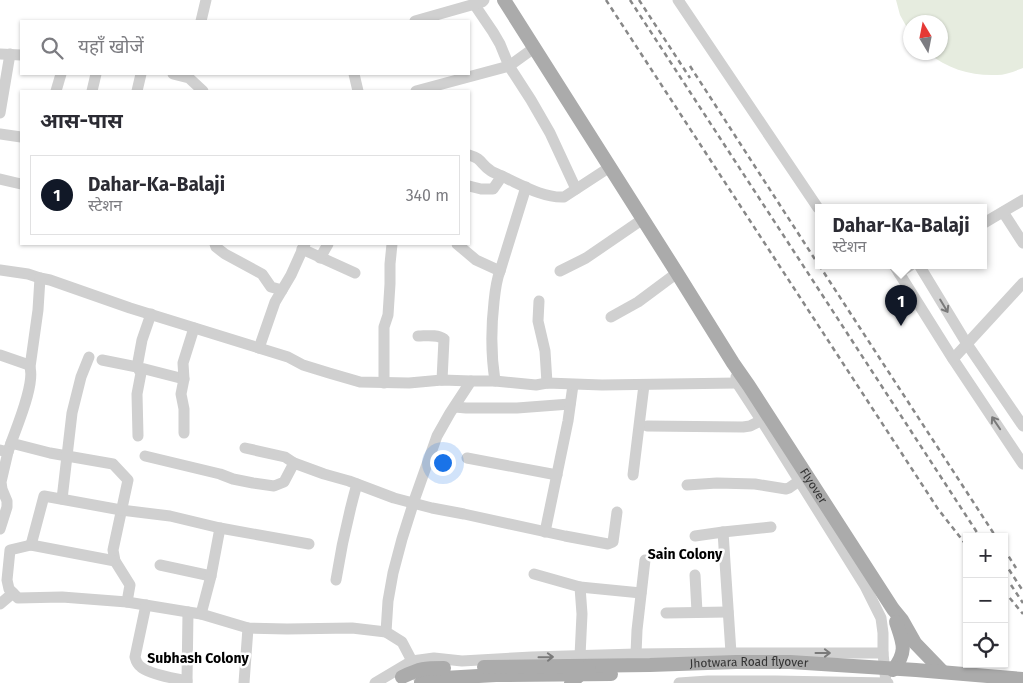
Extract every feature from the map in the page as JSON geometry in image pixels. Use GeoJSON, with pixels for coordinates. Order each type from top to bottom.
{"type":"FeatureCollection","features":[{"type":"Feature","properties":{"kind":"main road","name":"Flyover"},"geometry":{"type":"LineString","coordinates":[[504,0],[733,363],[743,385],[902,620],[915,643],[943,672]]}},
{"type":"Feature","properties":{"kind":"main road","name":"Flyover"},"geometry":{"type":"LineString","coordinates":[[889,679],[900,661],[903,651],[902,638],[893,609]]}},
{"type":"Feature","properties":{"kind":"main road","name":"Jhotwara Road flyover"},"geometry":{"type":"LineString","coordinates":[[444,673],[474,667],[584,661],[650,665],[790,662],[889,679],[943,672],[1023,680]]}},
{"type":"Feature","properties":{"kind":"main road"},"geometry":{"type":"LineString","coordinates":[[571,683],[584,661]]}},
{"type":"Feature","properties":{"kind":"main road"},"geometry":{"type":"LineString","coordinates":[[397,680],[418,669],[426,668],[444,673],[496,675],[505,683],[511,679]]}},
{"type":"Feature","properties":{"kind":"main road","name":"Jhotwara Road flyover"},"geometry":{"type":"LineString","coordinates":[[511,679],[742,669],[800,671],[958,683]]}},
{"type":"Feature","properties":{"kind":"main road"},"geometry":{"type":"LineString","coordinates":[[421,683],[444,673]]}},
{"type":"Feature","properties":{"kind":"main road"},"geometry":{"type":"LineString","coordinates":[[598,683],[610,674]]}},
{"type":"Feature","properties":{"kind":"street"},"geometry":{"type":"LineString","coordinates":[[201,20],[206,0]]}},
{"type":"Feature","properties":{"kind":"street"},"geometry":{"type":"LineString","coordinates":[[678,0],[815,204]]}},
{"type":"Feature","properties":{"kind":"street"},"geometry":{"type":"LineString","coordinates":[[418,20],[479,2],[509,66],[550,133],[576,189]]}},
{"type":"Feature","properties":{"kind":"street"},"geometry":{"type":"LineString","coordinates":[[420,90],[509,66],[534,48]]}},
{"type":"Feature","properties":{"kind":"street"},"geometry":{"type":"LineString","coordinates":[[0,113],[10,54]]}},
{"type":"Feature","properties":{"kind":"street"},"geometry":{"type":"LineString","coordinates":[[56,90],[61,75]]}},
{"type":"Feature","properties":{"kind":"street"},"geometry":{"type":"LineString","coordinates":[[92,90],[96,75]]}},
{"type":"Feature","properties":{"kind":"street"},"geometry":{"type":"LineString","coordinates":[[138,90],[140,75]]}},
{"type":"Feature","properties":{"kind":"street"},"geometry":{"type":"LineString","coordinates":[[354,75],[358,90]]}},
{"type":"Feature","properties":{"kind":"street"},"geometry":{"type":"LineString","coordinates":[[189,76],[202,90]]}},
{"type":"Feature","properties":{"kind":"street"},"geometry":{"type":"LineString","coordinates":[[0,134],[20,138]]}},
{"type":"Feature","properties":{"kind":"street"},"geometry":{"type":"LineString","coordinates":[[470,155],[478,158],[489,170],[526,187],[558,197],[564,197],[610,167]]}},
{"type":"Feature","properties":{"kind":"street"},"geometry":{"type":"LineString","coordinates":[[470,186],[493,189],[502,176]]}},
{"type":"Feature","properties":{"kind":"street"},"geometry":{"type":"LineString","coordinates":[[0,179],[20,184]]}},
{"type":"Feature","properties":{"kind":"street"},"geometry":{"type":"LineString","coordinates":[[495,381],[492,354],[492,321],[496,283],[526,187]]}},
{"type":"Feature","properties":{"kind":"street"},"geometry":{"type":"LineString","coordinates":[[987,221],[1023,200]]}},
{"type":"Feature","properties":{"kind":"street"},"geometry":{"type":"LineString","coordinates":[[1003,212],[1023,243]]}},
{"type":"Feature","properties":{"kind":"street"},"geometry":{"type":"LineString","coordinates":[[560,271],[586,258],[643,220]]}},
{"type":"Feature","properties":{"kind":"street"},"geometry":{"type":"LineString","coordinates":[[216,245],[225,254],[262,274],[271,287],[282,290]]}},
{"type":"Feature","properties":{"kind":"street"},"geometry":{"type":"LineString","coordinates":[[320,258],[327,245]]}},
{"type":"Feature","properties":{"kind":"street"},"geometry":{"type":"LineString","coordinates":[[384,383],[384,328],[388,315],[392,245]]}},
{"type":"Feature","properties":{"kind":"street"},"geometry":{"type":"LineString","coordinates":[[458,245],[476,260],[500,271]]}},
{"type":"Feature","properties":{"kind":"street"},"geometry":{"type":"LineString","coordinates":[[259,348],[275,302],[303,247],[320,258],[355,274]]}},
{"type":"Feature","properties":{"kind":"street"},"geometry":{"type":"LineString","coordinates":[[896,269],[1023,464]]}},
{"type":"Feature","properties":{"kind":"street"},"geometry":{"type":"LineString","coordinates":[[921,269],[967,344],[1021,419]]}},
{"type":"Feature","properties":{"kind":"street"},"geometry":{"type":"LineString","coordinates":[[0,270],[28,274],[50,280],[288,357],[329,374],[360,382],[409,383],[471,380],[573,385],[743,385],[762,420],[875,605],[881,618],[883,653],[889,679],[679,683]]}},
{"type":"Feature","properties":{"kind":"street"},"geometry":{"type":"LineString","coordinates":[[611,317],[638,302],[677,273]]}},
{"type":"Feature","properties":{"kind":"street"},"geometry":{"type":"LineString","coordinates":[[0,529],[7,508],[7,501],[1,482],[6,448],[26,403],[32,370],[30,367],[38,310],[40,278]]}},
{"type":"Feature","properties":{"kind":"street"},"geometry":{"type":"LineString","coordinates":[[954,359],[1023,283]]}},
{"type":"Feature","properties":{"kind":"street"},"geometry":{"type":"LineString","coordinates":[[540,301],[538,321],[545,351],[548,383]]}},
{"type":"Feature","properties":{"kind":"street"},"geometry":{"type":"LineString","coordinates":[[138,436],[137,394],[141,373],[137,367],[142,340],[151,314]]}},
{"type":"Feature","properties":{"kind":"street"},"geometry":{"type":"LineString","coordinates":[[184,433],[183,363],[194,328]]}},
{"type":"Feature","properties":{"kind":"street"},"geometry":{"type":"LineString","coordinates":[[418,336],[438,336],[444,338],[442,380]]}},
{"type":"Feature","properties":{"kind":"street"},"geometry":{"type":"LineString","coordinates":[[0,354],[30,367]]}},
{"type":"Feature","properties":{"kind":"street"},"geometry":{"type":"LineString","coordinates":[[62,499],[72,413],[88,357]]}},
{"type":"Feature","properties":{"kind":"street"},"geometry":{"type":"LineString","coordinates":[[102,360],[184,379]]}},
{"type":"Feature","properties":{"kind":"street"},"geometry":{"type":"LineString","coordinates":[[386,632],[388,602],[393,573],[413,503],[437,436],[471,380]]}},
{"type":"Feature","properties":{"kind":"street"},"geometry":{"type":"LineString","coordinates":[[545,532],[573,385]]}},
{"type":"Feature","properties":{"kind":"street"},"geometry":{"type":"LineString","coordinates":[[633,475],[644,385]]}},
{"type":"Feature","properties":{"kind":"street"},"geometry":{"type":"LineString","coordinates":[[455,407],[517,408],[570,404]]}},
{"type":"Feature","properties":{"kind":"street"},"geometry":{"type":"LineString","coordinates":[[647,426],[743,427],[762,420]]}},
{"type":"Feature","properties":{"kind":"street"},"geometry":{"type":"LineString","coordinates":[[6,448],[113,464],[128,480],[113,550],[115,561],[130,585],[127,602]]}},
{"type":"Feature","properties":{"kind":"street"},"geometry":{"type":"LineString","coordinates":[[246,448],[285,457],[294,463],[394,498],[545,532],[611,543],[613,542],[617,512]]}},
{"type":"Feature","properties":{"kind":"street"},"geometry":{"type":"LineString","coordinates":[[146,456],[220,474],[233,479],[274,486],[284,482],[294,463]]}},
{"type":"Feature","properties":{"kind":"street"},"geometry":{"type":"LineString","coordinates":[[467,458],[556,475]]}},
{"type":"Feature","properties":{"kind":"street"},"geometry":{"type":"LineString","coordinates":[[687,485],[755,484],[786,489],[799,481]]}},
{"type":"Feature","properties":{"kind":"street"},"geometry":{"type":"LineString","coordinates":[[336,580],[343,538],[358,484]]}},
{"type":"Feature","properties":{"kind":"street"},"geometry":{"type":"LineString","coordinates":[[31,545],[44,496],[122,510],[170,516],[220,528],[309,544]]}},
{"type":"Feature","properties":{"kind":"street"},"geometry":{"type":"LineString","coordinates":[[695,536],[770,527]]}},
{"type":"Feature","properties":{"kind":"street"},"geometry":{"type":"LineString","coordinates":[[201,614],[211,576],[220,528]]}},
{"type":"Feature","properties":{"kind":"street"},"geometry":{"type":"LineString","coordinates":[[723,532],[731,653]]}},
{"type":"Feature","properties":{"kind":"street"},"geometry":{"type":"LineString","coordinates":[[115,561],[31,545],[5,549],[9,589],[18,598],[62,597],[127,602],[201,614],[248,628],[352,628],[386,632],[402,642],[421,683]]}},
{"type":"Feature","properties":{"kind":"street"},"geometry":{"type":"LineString","coordinates":[[636,654],[645,560]]}},
{"type":"Feature","properties":{"kind":"street"},"geometry":{"type":"LineString","coordinates":[[160,566],[211,576]]}},
{"type":"Feature","properties":{"kind":"street"},"geometry":{"type":"LineString","coordinates":[[534,574],[580,587],[641,593]]}},
{"type":"Feature","properties":{"kind":"street"},"geometry":{"type":"LineString","coordinates":[[695,575],[697,612]]}},
{"type":"Feature","properties":{"kind":"street"},"geometry":{"type":"LineString","coordinates":[[580,587],[584,661]]}},
{"type":"Feature","properties":{"kind":"street"},"geometry":{"type":"LineString","coordinates":[[0,604],[13,593]]}},
{"type":"Feature","properties":{"kind":"street"},"geometry":{"type":"LineString","coordinates":[[146,605],[135,657],[137,663],[149,672],[187,682],[188,612]]}},
{"type":"Feature","properties":{"kind":"street"},"geometry":{"type":"LineString","coordinates":[[666,614],[728,612]]}},
{"type":"Feature","properties":{"kind":"street"},"geometry":{"type":"LineString","coordinates":[[244,683],[248,628]]}},
{"type":"Feature","properties":{"kind":"street"},"geometry":{"type":"LineString","coordinates":[[775,652],[776,682]]}},
{"type":"Feature","properties":{"kind":"street"},"geometry":{"type":"LineString","coordinates":[[375,683],[412,661],[434,658],[462,661],[532,657],[584,661],[636,654],[883,653]]}},
{"type":"Feature","properties":{"kind":"shaded area"},"geometry":{"type":"Polygon","coordinates":[[[896,0],[1023,0],[1023,68],[1010,73],[987,75],[969,73],[952,67],[938,60],[948,60],[948,15],[903,15],[903,20],[896,0]]]}},
{"type":"Feature","properties":{"kind":"railway"},"geometry":{"type":"LineString","coordinates":[[606,0],[938,509],[963,541]]}},
{"type":"Feature","properties":{"kind":"railway"},"geometry":{"type":"LineString","coordinates":[[630,0],[977,533]]}},
{"type":"Feature","properties":{"kind":"railway"},"geometry":{"type":"LineString","coordinates":[[639,0],[690,78]]}},
{"type":"Feature","properties":{"kind":"railway"},"geometry":{"type":"LineString","coordinates":[[690,66],[815,259]]}},
{"type":"Feature","properties":{"kind":"railway"},"geometry":{"type":"LineString","coordinates":[[822,269],[993,533]]}},
{"type":"Feature","properties":{"kind":"railway"},"geometry":{"type":"LineString","coordinates":[[1008,555],[1016,568]]}},
{"type":"Feature","properties":{"kind":"railway"},"geometry":{"type":"LineString","coordinates":[[1008,568],[1023,591]]}},
{"type":"Feature","properties":{"kind":"railway"},"geometry":{"type":"LineString","coordinates":[[1011,585],[1023,603]]}},
{"type":"Feature","properties":{"kind":"railway"},"geometry":{"type":"LineString","coordinates":[[1008,596],[1023,614]]}},
{"type":"Feature","properties":{"kind":"place","name":"Dahar-Ka-Balaji"},"geometry":{"type":"Point","coordinates":[901,326]}},
{"type":"Feature","properties":{"kind":"district","name":"Sain Colony"},"geometry":{"type":"Point","coordinates":[685,554]}},
{"type":"Feature","properties":{"kind":"district","name":"Subhash Colony"},"geometry":{"type":"Point","coordinates":[198,658]}}]}
